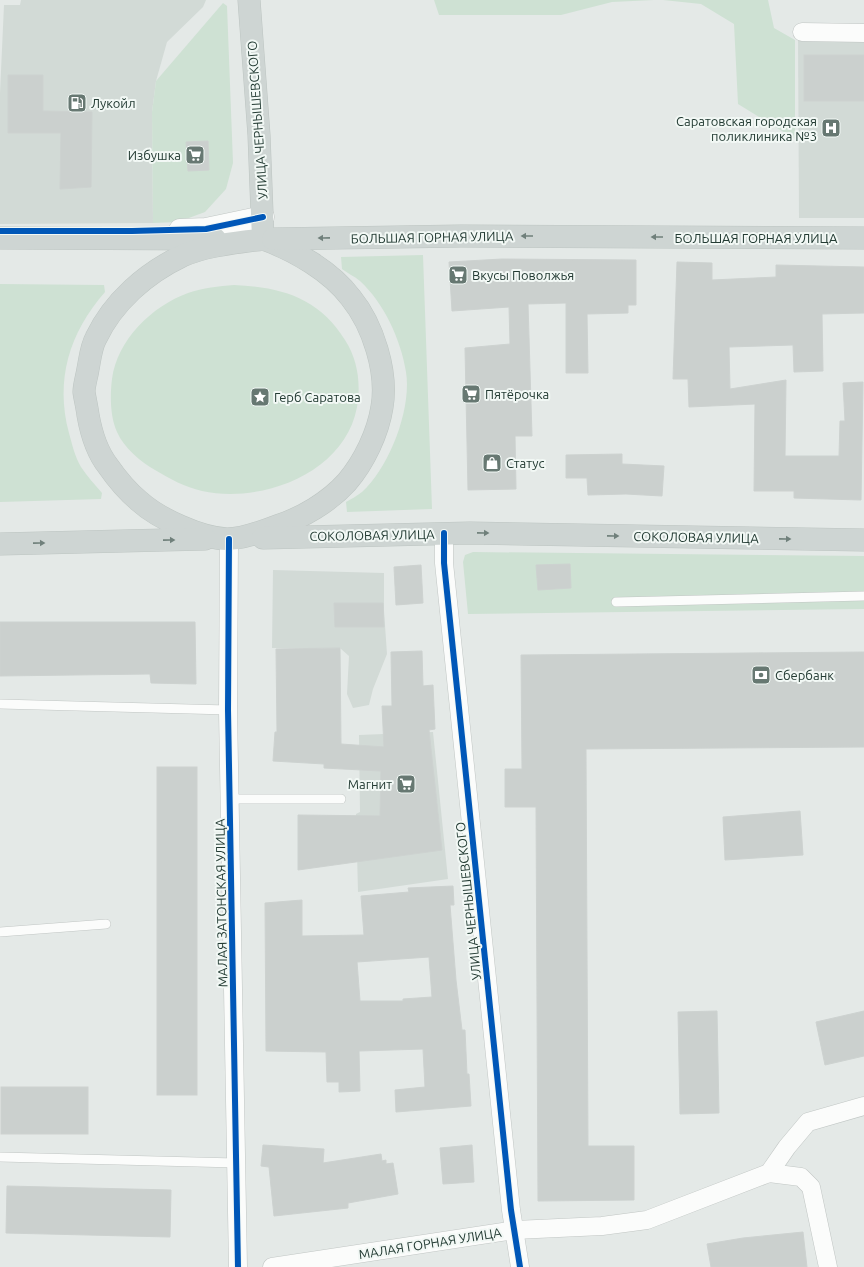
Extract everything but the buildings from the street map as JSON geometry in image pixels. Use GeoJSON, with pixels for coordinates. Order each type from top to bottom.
{"type":"FeatureCollection","features":[{"type":"Feature","properties":{"kind":"main road","name":"УЛИЦА ЧЕРНЫШЕВСКОГО"},"geometry":{"type":"LineString","coordinates":[[249,0],[263,217],[263,239]]}},
{"type":"Feature","properties":{"kind":"main road","name":"БОЛЬШАЯ ГОРНАЯ УЛИЦА"},"geometry":{"type":"LineString","coordinates":[[0,238],[263,239],[461,236],[864,238]]}},
{"type":"Feature","properties":{"kind":"main road"},"geometry":{"type":"LineString","coordinates":[[263,239],[299,254],[333,280],[350,296],[364,317],[374,339],[382,382],[382,406],[375,432],[366,453],[347,482],[330,497],[297,520],[266,530],[229,539],[205,535],[188,529],[157,514],[134,497],[103,460],[90,427],[84,390],[94,339],[116,306],[137,285],[161,268],[182,256],[212,246],[263,239]]}},
{"type":"Feature","properties":{"kind":"main road","name":"СОКОЛОВАЯ УЛИЦА"},"geometry":{"type":"LineString","coordinates":[[0,544],[444,533],[864,540]]}},
{"type":"Feature","properties":{"kind":"street"},"geometry":{"type":"LineString","coordinates":[[802,32],[864,33]]}},
{"type":"Feature","properties":{"kind":"street"},"geometry":{"type":"LineString","coordinates":[[0,230],[132,231],[206,229],[263,217]]}},
{"type":"Feature","properties":{"kind":"street","name":"УЛИЦА ЧЕРНЫШЕВСКОГО"},"geometry":{"type":"LineString","coordinates":[[444,533],[446,579],[511,1210],[520,1267]]}},
{"type":"Feature","properties":{"kind":"street","name":"МАЛАЯ ЗАТОНСКАЯ УЛИЦА"},"geometry":{"type":"LineString","coordinates":[[229,539],[228,710],[238,1267]]}},
{"type":"Feature","properties":{"kind":"street"},"geometry":{"type":"LineString","coordinates":[[828,1267],[811,1187],[801,1177],[769,1173],[786,1146],[808,1122],[864,1106]]}},
{"type":"Feature","properties":{"kind":"street","name":"МАЛАЯ ГОРНАЯ УЛИЦА"},"geometry":{"type":"LineString","coordinates":[[272,1267],[515,1230],[602,1226],[647,1220],[769,1173]]}},
{"type":"Feature","properties":{"kind":"lane"},"geometry":{"type":"LineString","coordinates":[[616,602],[864,596]]}},
{"type":"Feature","properties":{"kind":"lane"},"geometry":{"type":"LineString","coordinates":[[0,704],[228,710]]}},
{"type":"Feature","properties":{"kind":"lane"},"geometry":{"type":"LineString","coordinates":[[230,799],[341,799]]}},
{"type":"Feature","properties":{"kind":"lane"},"geometry":{"type":"LineString","coordinates":[[0,932],[106,924]]}},
{"type":"Feature","properties":{"kind":"lane"},"geometry":{"type":"LineString","coordinates":[[0,1157],[236,1163]]}},
{"type":"Feature","properties":{"kind":"shaded area","name":"Лукойл"},"geometry":{"type":"Polygon","coordinates":[[[21,0],[206,0],[203,7],[167,42],[156,81],[152,112],[153,223],[0,224],[0,93],[4,5],[20,5],[21,0]]]}},
{"type":"Feature","properties":{"kind":"shaded area","name":"Саратовская городская поликлиника №3"},"geometry":{"type":"Polygon","coordinates":[[[864,37],[864,218],[799,218],[798,38],[864,37]]]}},
{"type":"Feature","properties":{"kind":"shaded area"},"geometry":{"type":"Polygon","coordinates":[[[273,570],[384,573],[384,611],[387,654],[373,689],[369,705],[353,708],[347,694],[349,656],[340,648],[272,648],[273,570]]]}},
{"type":"Feature","properties":{"kind":"shaded area"},"geometry":{"type":"Polygon","coordinates":[[[433,732],[448,879],[358,892],[356,814],[360,812],[359,735],[433,732]]]}},
{"type":"Feature","properties":{"kind":"green space"},"geometry":{"type":"Polygon","coordinates":[[[434,0],[654,0],[612,2],[561,15],[439,15],[434,0]]]}},
{"type":"Feature","properties":{"kind":"green space"},"geometry":{"type":"Polygon","coordinates":[[[663,0],[768,0],[774,28],[795,40],[795,139],[738,104],[734,24],[701,4],[663,0]]]}},
{"type":"Feature","properties":{"kind":"green space"},"geometry":{"type":"Polygon","coordinates":[[[223,3],[227,6],[233,163],[226,189],[205,212],[178,222],[153,223],[152,112],[156,81],[223,3]]]}},
{"type":"Feature","properties":{"kind":"green space"},"geometry":{"type":"Polygon","coordinates":[[[423,255],[432,509],[347,512],[346,502],[362,492],[372,481],[389,453],[402,420],[407,387],[404,360],[396,335],[384,311],[369,290],[360,281],[342,269],[341,257],[423,255]]]}},
{"type":"Feature","properties":{"kind":"green space"},"geometry":{"type":"Polygon","coordinates":[[[0,284],[104,285],[105,292],[82,324],[74,341],[68,358],[64,394],[65,413],[75,455],[83,470],[102,493],[101,499],[0,502],[0,284]]]}},
{"type":"Feature","properties":{"kind":"green space"},"geometry":{"type":"Polygon","coordinates":[[[234,285],[251,286],[283,292],[311,305],[323,314],[335,326],[345,340],[353,356],[356,364],[359,390],[357,407],[349,430],[336,450],[319,466],[298,479],[274,488],[250,493],[225,494],[202,491],[184,485],[166,477],[133,454],[124,444],[117,432],[113,420],[111,392],[115,365],[121,351],[138,326],[149,316],[162,306],[188,293],[234,285]]]}},
{"type":"Feature","properties":{"kind":"green space"},"geometry":{"type":"Polygon","coordinates":[[[473,552],[864,556],[864,609],[468,614],[463,562],[465,555],[473,552]]]}},
{"type":"Feature","properties":{"kind":"cycle path"},"geometry":{"type":"LineString","coordinates":[[0,231],[132,231],[206,229],[263,217]]}},
{"type":"Feature","properties":{"kind":"cycle path"},"geometry":{"type":"LineString","coordinates":[[444,533],[444,563],[511,1210],[520,1267]]}},
{"type":"Feature","properties":{"kind":"cycle path"},"geometry":{"type":"LineString","coordinates":[[229,539],[228,710],[238,1267]]}},
{"type":"Feature","properties":{"kind":"place","name":"Лукойл"},"geometry":{"type":"Point","coordinates":[77,103]}},
{"type":"Feature","properties":{"kind":"place","name":"Саратовская городская поликлиника №3"},"geometry":{"type":"Point","coordinates":[831,128]}},
{"type":"Feature","properties":{"kind":"place","name":"Избушка"},"geometry":{"type":"Point","coordinates":[195,155]}},
{"type":"Feature","properties":{"kind":"place","name":"Вкусы Поволжья"},"geometry":{"type":"Point","coordinates":[458,275]}},
{"type":"Feature","properties":{"kind":"place","name":"Пятёрочка"},"geometry":{"type":"Point","coordinates":[471,394]}},
{"type":"Feature","properties":{"kind":"place","name":"Герб Саратова"},"geometry":{"type":"Point","coordinates":[260,397]}},
{"type":"Feature","properties":{"kind":"place","name":"Статус"},"geometry":{"type":"Point","coordinates":[492,463]}},
{"type":"Feature","properties":{"kind":"place","name":"Сбербанк"},"geometry":{"type":"Point","coordinates":[761,675]}},
{"type":"Feature","properties":{"kind":"place","name":"Магнит"},"geometry":{"type":"Point","coordinates":[406,784]}}]}
